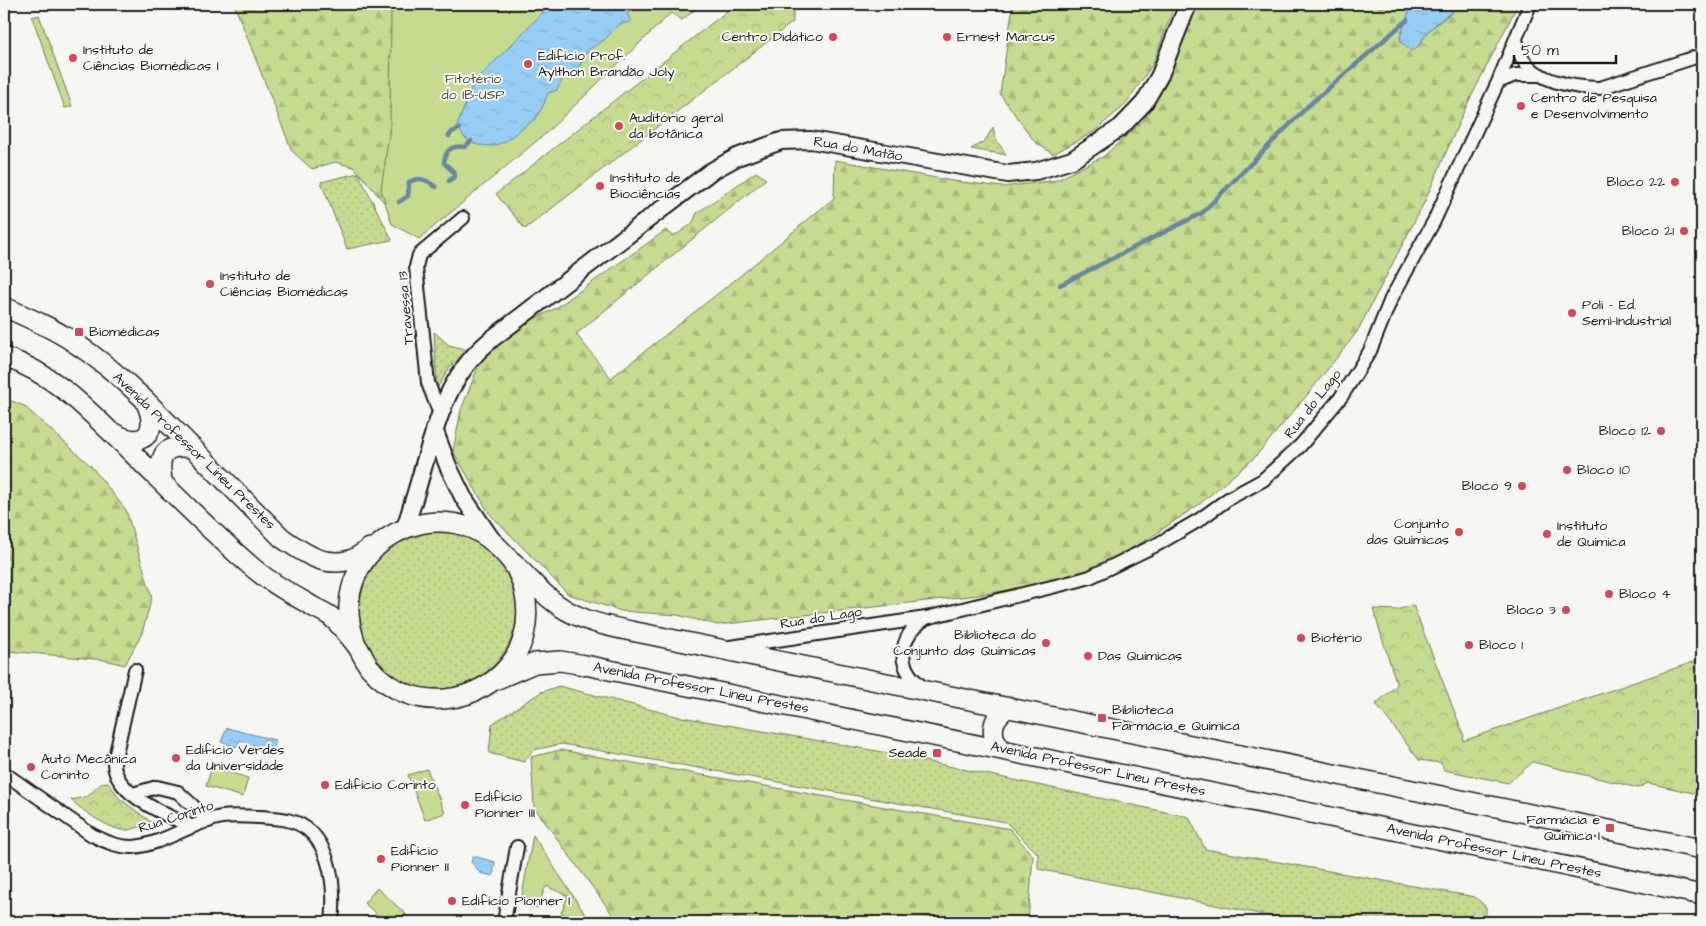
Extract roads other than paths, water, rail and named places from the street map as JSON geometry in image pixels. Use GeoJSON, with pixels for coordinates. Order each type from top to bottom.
{"type":"FeatureCollection","features":[{"type":"Feature","properties":{"kind":"main road","name":"Avenida Professor Lineu Prestes"},"geometry":{"type":"LineString","coordinates":[[4,307],[40,322],[72,340],[121,378],[282,538],[317,560],[334,562],[351,560],[386,538]]}},
{"type":"Feature","properties":{"kind":"main road"},"geometry":{"type":"LineString","coordinates":[[4,357],[20,362],[49,378],[81,403],[254,570],[330,616],[356,645],[371,669],[392,686],[417,697],[444,700],[471,694],[495,680],[508,667],[518,651],[524,634],[527,615],[526,597],[521,579],[513,562]]}},
{"type":"Feature","properties":{"kind":"main road"},"geometry":{"type":"LineString","coordinates":[[109,430],[131,441],[140,440],[148,434],[152,426],[152,417],[144,399]]}},
{"type":"Feature","properties":{"kind":"main road"},"geometry":{"type":"LineString","coordinates":[[162,481],[160,460],[167,450],[179,446],[193,448]]}},
{"type":"Feature","properties":{"kind":"main road"},"geometry":{"type":"LineString","coordinates":[[356,645],[350,626],[349,606],[352,586],[360,568],[371,552],[386,538],[405,528],[423,523],[450,523],[476,530],[492,540],[544,594],[559,606],[600,624],[1702,849]]}},
{"type":"Feature","properties":{"kind":"main road","name":"Avenida Professor Lineu Prestes"},"geometry":{"type":"LineString","coordinates":[[495,680],[535,663],[560,661],[585,665],[1001,749],[1702,895]]}},
{"type":"Feature","properties":{"kind":"main road"},"geometry":{"type":"LineString","coordinates":[[1001,749],[994,737],[993,730],[998,716],[1009,707]]}},
{"type":"Feature","properties":{"kind":"street","name":"Rua do Matão"},"geometry":{"type":"LineString","coordinates":[[405,528],[440,414],[460,372],[480,348],[710,172],[737,157],[781,141],[811,140],[1008,174],[1036,171],[1072,160],[1121,127],[1144,103],[1160,75],[1188,4]]}},
{"type":"Feature","properties":{"kind":"street","name":"Rua do Lago"},"geometry":{"type":"LineString","coordinates":[[720,648],[926,618],[1090,577],[1158,544],[1199,520],[1228,498],[1263,480],[1301,445],[1341,397],[1370,351],[1391,299],[1434,220],[1498,82],[1530,4]]}},
{"type":"Feature","properties":{"kind":"street"},"geometry":{"type":"LineString","coordinates":[[1516,40],[1522,58],[1541,75],[1557,82],[1591,88],[1600,88],[1702,55]]}},
{"type":"Feature","properties":{"kind":"street"},"geometry":{"type":"LineString","coordinates":[[1498,82],[1515,75],[1541,75]]}},
{"type":"Feature","properties":{"kind":"street","name":"Travessa 13"},"geometry":{"type":"LineString","coordinates":[[440,414],[428,383],[416,267],[419,255],[463,218]]}},
{"type":"Feature","properties":{"kind":"street"},"geometry":{"type":"LineString","coordinates":[[434,429],[448,466],[463,497],[492,540]]}},
{"type":"Feature","properties":{"kind":"street","name":"Rua do Lago"},"geometry":{"type":"LineString","coordinates":[[926,618],[912,628],[907,635],[903,647],[904,660],[908,672],[931,692]]}},
{"type":"Feature","properties":{"kind":"street"},"geometry":{"type":"LineString","coordinates":[[134,670],[114,767],[119,778],[133,794],[151,807],[192,826]]}},
{"type":"Feature","properties":{"kind":"street","name":"Rua Corinto"},"geometry":{"type":"LineString","coordinates":[[4,773],[92,835],[107,842],[132,847],[152,842],[192,826],[222,817],[288,820],[304,827],[322,847],[328,859],[333,908],[332,922]]}},
{"type":"Feature","properties":{"kind":"street"},"geometry":{"type":"LineString","coordinates":[[133,794],[157,787],[178,792],[209,821]]}},
{"type":"Feature","properties":{"kind":"street"},"geometry":{"type":"LineString","coordinates":[[504,922],[517,847]]}},
{"type":"Feature","properties":{"kind":"water"},"geometry":{"type":"Polygon","coordinates":[[[575,4],[646,4],[627,13],[631,22],[620,24],[604,40],[588,50],[578,69],[564,76],[557,90],[548,93],[535,119],[504,142],[493,146],[477,145],[465,138],[457,126],[473,84],[548,7],[571,7],[575,4]]]}},
{"type":"Feature","properties":{"kind":"water"},"geometry":{"type":"Polygon","coordinates":[[[1412,4],[1468,4],[1456,9],[1443,18],[1428,31],[1417,48],[1411,51],[1401,42],[1400,37],[1412,4]]]}},
{"type":"Feature","properties":{"kind":"water"},"geometry":{"type":"Polygon","coordinates":[[[227,728],[275,740],[272,752],[240,740],[236,747],[221,742],[227,728]]]}},
{"type":"Feature","properties":{"kind":"water"},"geometry":{"type":"Polygon","coordinates":[[[473,856],[495,862],[493,876],[480,873],[471,862],[473,856]]]}},
{"type":"Feature","properties":{"kind":"waterway"},"geometry":{"type":"LineString","coordinates":[[1060,285],[1202,213],[1308,106],[1407,20]]}},
{"type":"Feature","properties":{"kind":"waterway"},"geometry":{"type":"LineString","coordinates":[[449,136],[452,132],[459,129]]}},
{"type":"Feature","properties":{"kind":"waterway"},"geometry":{"type":"LineString","coordinates":[[449,181],[455,176],[454,172],[444,163],[446,154],[453,147],[465,147],[471,141]]}},
{"type":"Feature","properties":{"kind":"waterway"},"geometry":{"type":"LineString","coordinates":[[399,202],[408,196],[409,182],[413,180],[430,182],[436,187]]}},
{"type":"Feature","properties":{"kind":"place","name":"Centro Didático"},"geometry":{"type":"Point","coordinates":[833,37]}},
{"type":"Feature","properties":{"kind":"place","name":"Ernest Marcus"},"geometry":{"type":"Point","coordinates":[947,37]}},
{"type":"Feature","properties":{"kind":"place","name":"Instituto de Ciências Biomédicas I"},"geometry":{"type":"Point","coordinates":[73,58]}},
{"type":"Feature","properties":{"kind":"place","name":"Edifício Prof. Aylthon Brandão Joly"},"geometry":{"type":"Point","coordinates":[528,64]}},
{"type":"Feature","properties":{"kind":"place","name":"Centro de Pesquisa e Desenvolvimento"},"geometry":{"type":"Point","coordinates":[1521,106]}},
{"type":"Feature","properties":{"kind":"place","name":"Auditório geral da botânica"},"geometry":{"type":"Point","coordinates":[619,126]}},
{"type":"Feature","properties":{"kind":"place","name":"Bloco 22"},"geometry":{"type":"Point","coordinates":[1675,182]}},
{"type":"Feature","properties":{"kind":"place","name":"Instituto de Biociências"},"geometry":{"type":"Point","coordinates":[600,186]}},
{"type":"Feature","properties":{"kind":"place","name":"Bloco 21"},"geometry":{"type":"Point","coordinates":[1684,231]}},
{"type":"Feature","properties":{"kind":"place","name":"Instituto de Ciências Biomédicas"},"geometry":{"type":"Point","coordinates":[210,284]}},
{"type":"Feature","properties":{"kind":"place","name":"Poli - Ed. Semi-Industrial"},"geometry":{"type":"Point","coordinates":[1572,313]}},
{"type":"Feature","properties":{"kind":"place","name":"Biomédicas"},"geometry":{"type":"Point","coordinates":[79,332]}},
{"type":"Feature","properties":{"kind":"place","name":"Bloco 12"},"geometry":{"type":"Point","coordinates":[1661,431]}},
{"type":"Feature","properties":{"kind":"place","name":"Bloco 10"},"geometry":{"type":"Point","coordinates":[1567,470]}},
{"type":"Feature","properties":{"kind":"place","name":"Bloco 9"},"geometry":{"type":"Point","coordinates":[1522,486]}},
{"type":"Feature","properties":{"kind":"place","name":"Conjunto das Químicas"},"geometry":{"type":"Point","coordinates":[1459,532]}},
{"type":"Feature","properties":{"kind":"place","name":"Instituto de Química"},"geometry":{"type":"Point","coordinates":[1547,534]}},
{"type":"Feature","properties":{"kind":"place","name":"Bloco 4"},"geometry":{"type":"Point","coordinates":[1609,594]}},
{"type":"Feature","properties":{"kind":"place","name":"Bloco 3"},"geometry":{"type":"Point","coordinates":[1566,610]}},
{"type":"Feature","properties":{"kind":"place","name":"Biotério"},"geometry":{"type":"Point","coordinates":[1301,638]}},
{"type":"Feature","properties":{"kind":"place","name":"Biblioteca do Conjunto das Químicas"},"geometry":{"type":"Point","coordinates":[1046,643]}},
{"type":"Feature","properties":{"kind":"place","name":"Bloco 1"},"geometry":{"type":"Point","coordinates":[1469,645]}},
{"type":"Feature","properties":{"kind":"place","name":"Das Químicas"},"geometry":{"type":"Point","coordinates":[1088,656]}},
{"type":"Feature","properties":{"kind":"place","name":"Biblioteca Farmácia e Química"},"geometry":{"type":"Point","coordinates":[1102,718]}},
{"type":"Feature","properties":{"kind":"place","name":"Seade"},"geometry":{"type":"Point","coordinates":[937,753]}},
{"type":"Feature","properties":{"kind":"place","name":"Edifício Verdes da Universidade"},"geometry":{"type":"Point","coordinates":[176,758]}},
{"type":"Feature","properties":{"kind":"place","name":"Auto Mecânica Corinto"},"geometry":{"type":"Point","coordinates":[31,767]}},
{"type":"Feature","properties":{"kind":"place","name":"Edifício Corinto"},"geometry":{"type":"Point","coordinates":[325,785]}},
{"type":"Feature","properties":{"kind":"place","name":"Edifício Pionner III"},"geometry":{"type":"Point","coordinates":[465,805]}},
{"type":"Feature","properties":{"kind":"place","name":"Farmácia e Química I"},"geometry":{"type":"Point","coordinates":[1610,828]}},
{"type":"Feature","properties":{"kind":"place","name":"Edifício Pionner II"},"geometry":{"type":"Point","coordinates":[381,859]}},
{"type":"Feature","properties":{"kind":"place","name":"Edifício Pionner I"},"geometry":{"type":"Point","coordinates":[452,901]}},
{"type":"Feature","properties":{"kind":"park label","name":"Fitotério do IB-USP"},"geometry":{"type":"Point","coordinates":[473,88]}}]}
